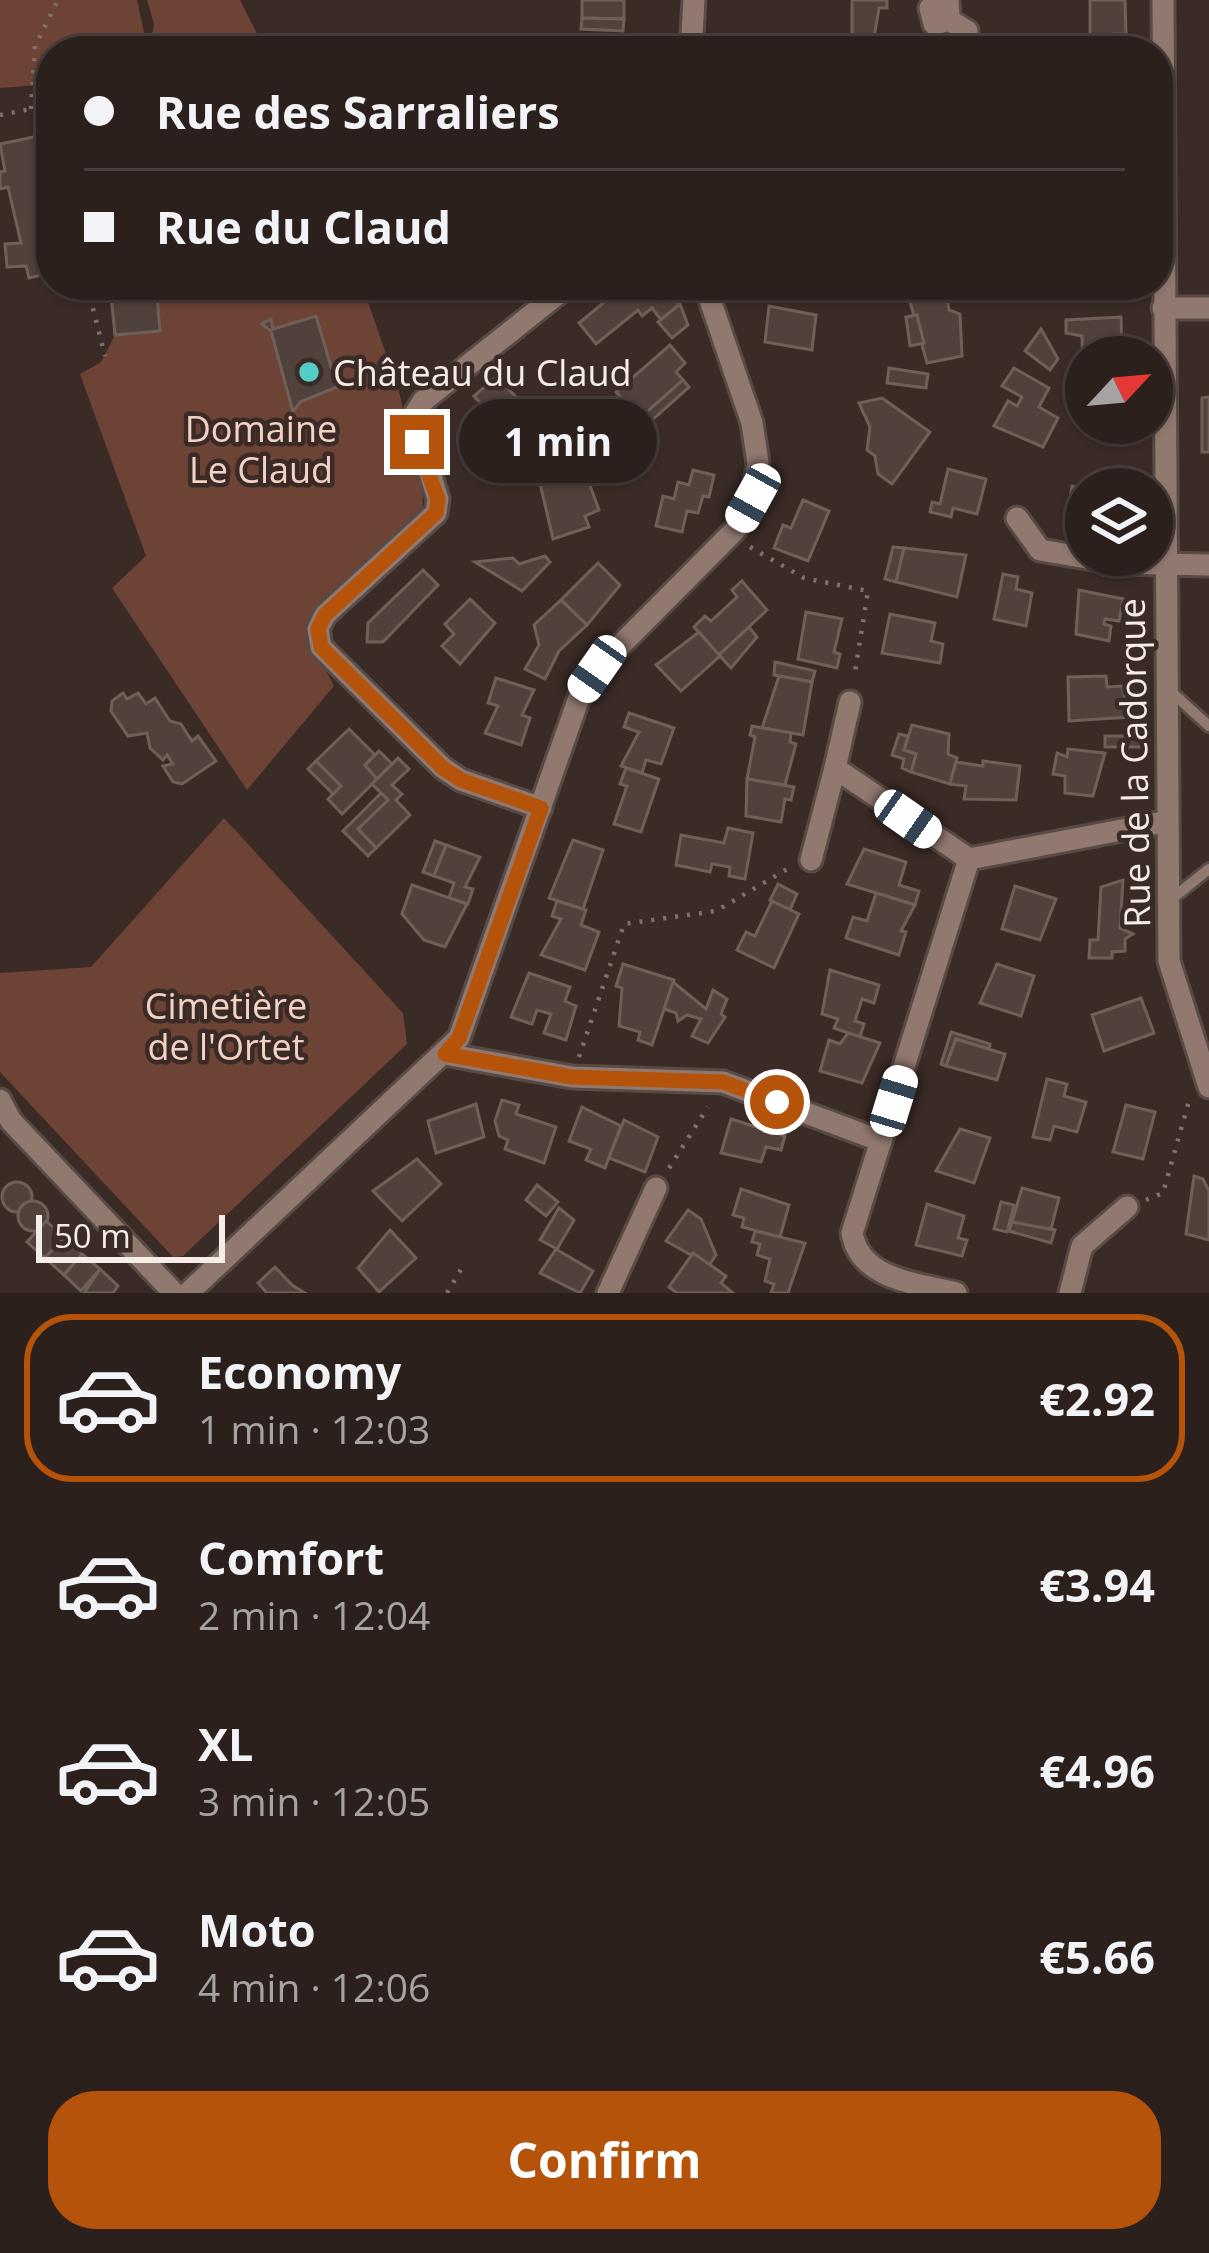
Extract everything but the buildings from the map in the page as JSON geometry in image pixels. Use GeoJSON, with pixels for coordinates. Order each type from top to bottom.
{"type":"FeatureCollection","features":[{"type":"Feature","properties":{"kind":"street"},"geometry":{"type":"LineString","coordinates":[[692,36],[694,0]]}},
{"type":"Feature","properties":{"kind":"street","name":"Rue de la Cadorque"},"geometry":{"type":"LineString","coordinates":[[1163,0],[1163,36]]}},
{"type":"Feature","properties":{"kind":"street"},"geometry":{"type":"LineString","coordinates":[[948,8],[967,36]]}},
{"type":"Feature","properties":{"kind":"street"},"geometry":{"type":"LineString","coordinates":[[541,808],[461,780],[443,768],[321,647],[318,629],[325,615],[436,513],[438,499],[413,418],[424,401],[550,300]]}},
{"type":"Feature","properties":{"kind":"street"},"geometry":{"type":"LineString","coordinates":[[188,1293],[459,1038],[589,680],[736,529],[753,498],[758,463],[752,423],[710,300]]}},
{"type":"Feature","properties":{"kind":"street","name":"Rue de la Cadorque"},"geometry":{"type":"LineString","coordinates":[[1162,300],[1164,468]]}},
{"type":"Feature","properties":{"kind":"street"},"geometry":{"type":"LineString","coordinates":[[1162,308],[1209,308]]}},
{"type":"Feature","properties":{"kind":"street"},"geometry":{"type":"LineString","coordinates":[[1017,518],[1040,550],[1065,554]]}},
{"type":"Feature","properties":{"kind":"street"},"geometry":{"type":"LineString","coordinates":[[1173,565],[1209,565]]}},
{"type":"Feature","properties":{"kind":"street","name":"Rue de la Cadorque"},"geometry":{"type":"LineString","coordinates":[[1165,576],[1169,961],[1209,1087]]}},
{"type":"Feature","properties":{"kind":"street"},"geometry":{"type":"LineString","coordinates":[[811,860],[850,702]]}},
{"type":"Feature","properties":{"kind":"street"},"geometry":{"type":"LineString","coordinates":[[835,768],[969,860],[1165,822]]}},
{"type":"Feature","properties":{"kind":"street"},"geometry":{"type":"LineString","coordinates":[[956,1293],[885,1274],[855,1250],[852,1233],[969,860]]}},
{"type":"Feature","properties":{"kind":"street"},"geometry":{"type":"LineString","coordinates":[[445,1054],[572,1077],[723,1082],[881,1141]]}},
{"type":"Feature","properties":{"kind":"street"},"geometry":{"type":"LineString","coordinates":[[4,1115],[174,1293]]}},
{"type":"Feature","properties":{"kind":"street"},"geometry":{"type":"LineString","coordinates":[[608,1293],[656,1188]]}},
{"type":"Feature","properties":{"kind":"street"},"geometry":{"type":"LineString","coordinates":[[1070,1293],[1082,1246],[1127,1207]]}},
{"type":"Feature","properties":{"kind":"lane"},"geometry":{"type":"LineString","coordinates":[[1166,688],[1209,726]]}},
{"type":"Feature","properties":{"kind":"lane"},"geometry":{"type":"LineString","coordinates":[[1167,903],[1209,869]]}},
{"type":"Feature","properties":{"kind":"path"},"geometry":{"type":"LineString","coordinates":[[40,36],[58,0]]}},
{"type":"Feature","properties":{"kind":"path"},"geometry":{"type":"LineString","coordinates":[[31,109],[36,44]]}},
{"type":"Feature","properties":{"kind":"path"},"geometry":{"type":"LineString","coordinates":[[0,115],[36,112]]}},
{"type":"Feature","properties":{"kind":"path"},"geometry":{"type":"LineString","coordinates":[[91,300],[105,356]]}},
{"type":"Feature","properties":{"kind":"path"},"geometry":{"type":"LineString","coordinates":[[736,529],[754,552],[804,578],[868,591],[850,702]]}},
{"type":"Feature","properties":{"kind":"path"},"geometry":{"type":"LineString","coordinates":[[572,1077],[624,924],[716,911],[811,860]]}},
{"type":"Feature","properties":{"kind":"path"},"geometry":{"type":"LineString","coordinates":[[1127,1207],[1163,1193],[1201,1061]]}},
{"type":"Feature","properties":{"kind":"path"},"geometry":{"type":"LineString","coordinates":[[656,1188],[723,1082]]}},
{"type":"Feature","properties":{"kind":"path"},"geometry":{"type":"LineString","coordinates":[[447,1293],[463,1266]]}},
{"type":"Feature","properties":{"kind":"green space"},"geometry":{"type":"Polygon","coordinates":[[[0,0],[137,0],[145,36],[36,36],[36,85],[0,88],[0,0]]]}},
{"type":"Feature","properties":{"kind":"green space"},"geometry":{"type":"Polygon","coordinates":[[[147,0],[240,0],[258,36],[152,36],[154,24],[147,0]]]}},
{"type":"Feature","properties":{"kind":"green space","name":"Domaine Le Claud"},"geometry":{"type":"Polygon","coordinates":[[[157,300],[367,300],[399,391],[423,498],[422,515],[318,612],[315,649],[334,686],[247,790],[112,588],[146,556],[80,374],[101,362],[115,335],[160,331],[157,300]]]}},
{"type":"Feature","properties":{"kind":"green space","name":"Cimetière de l'Ortet"},"geometry":{"type":"Polygon","coordinates":[[[224,818],[403,1013],[407,1044],[183,1256],[173,1257],[0,1072],[0,973],[91,967],[224,818]]]}},
{"type":"Feature","properties":{"kind":"place","name":"Château du Claud"},"geometry":{"type":"Point","coordinates":[309,372]}},
{"type":"Feature","properties":{"kind":"route"},"geometry":{"type":"LineString","coordinates":[[417,442],[438,499],[436,513],[325,615],[318,629],[321,647],[443,768],[461,780],[541,808],[459,1038],[445,1054],[572,1077],[723,1082],[777,1102]]}}]}
